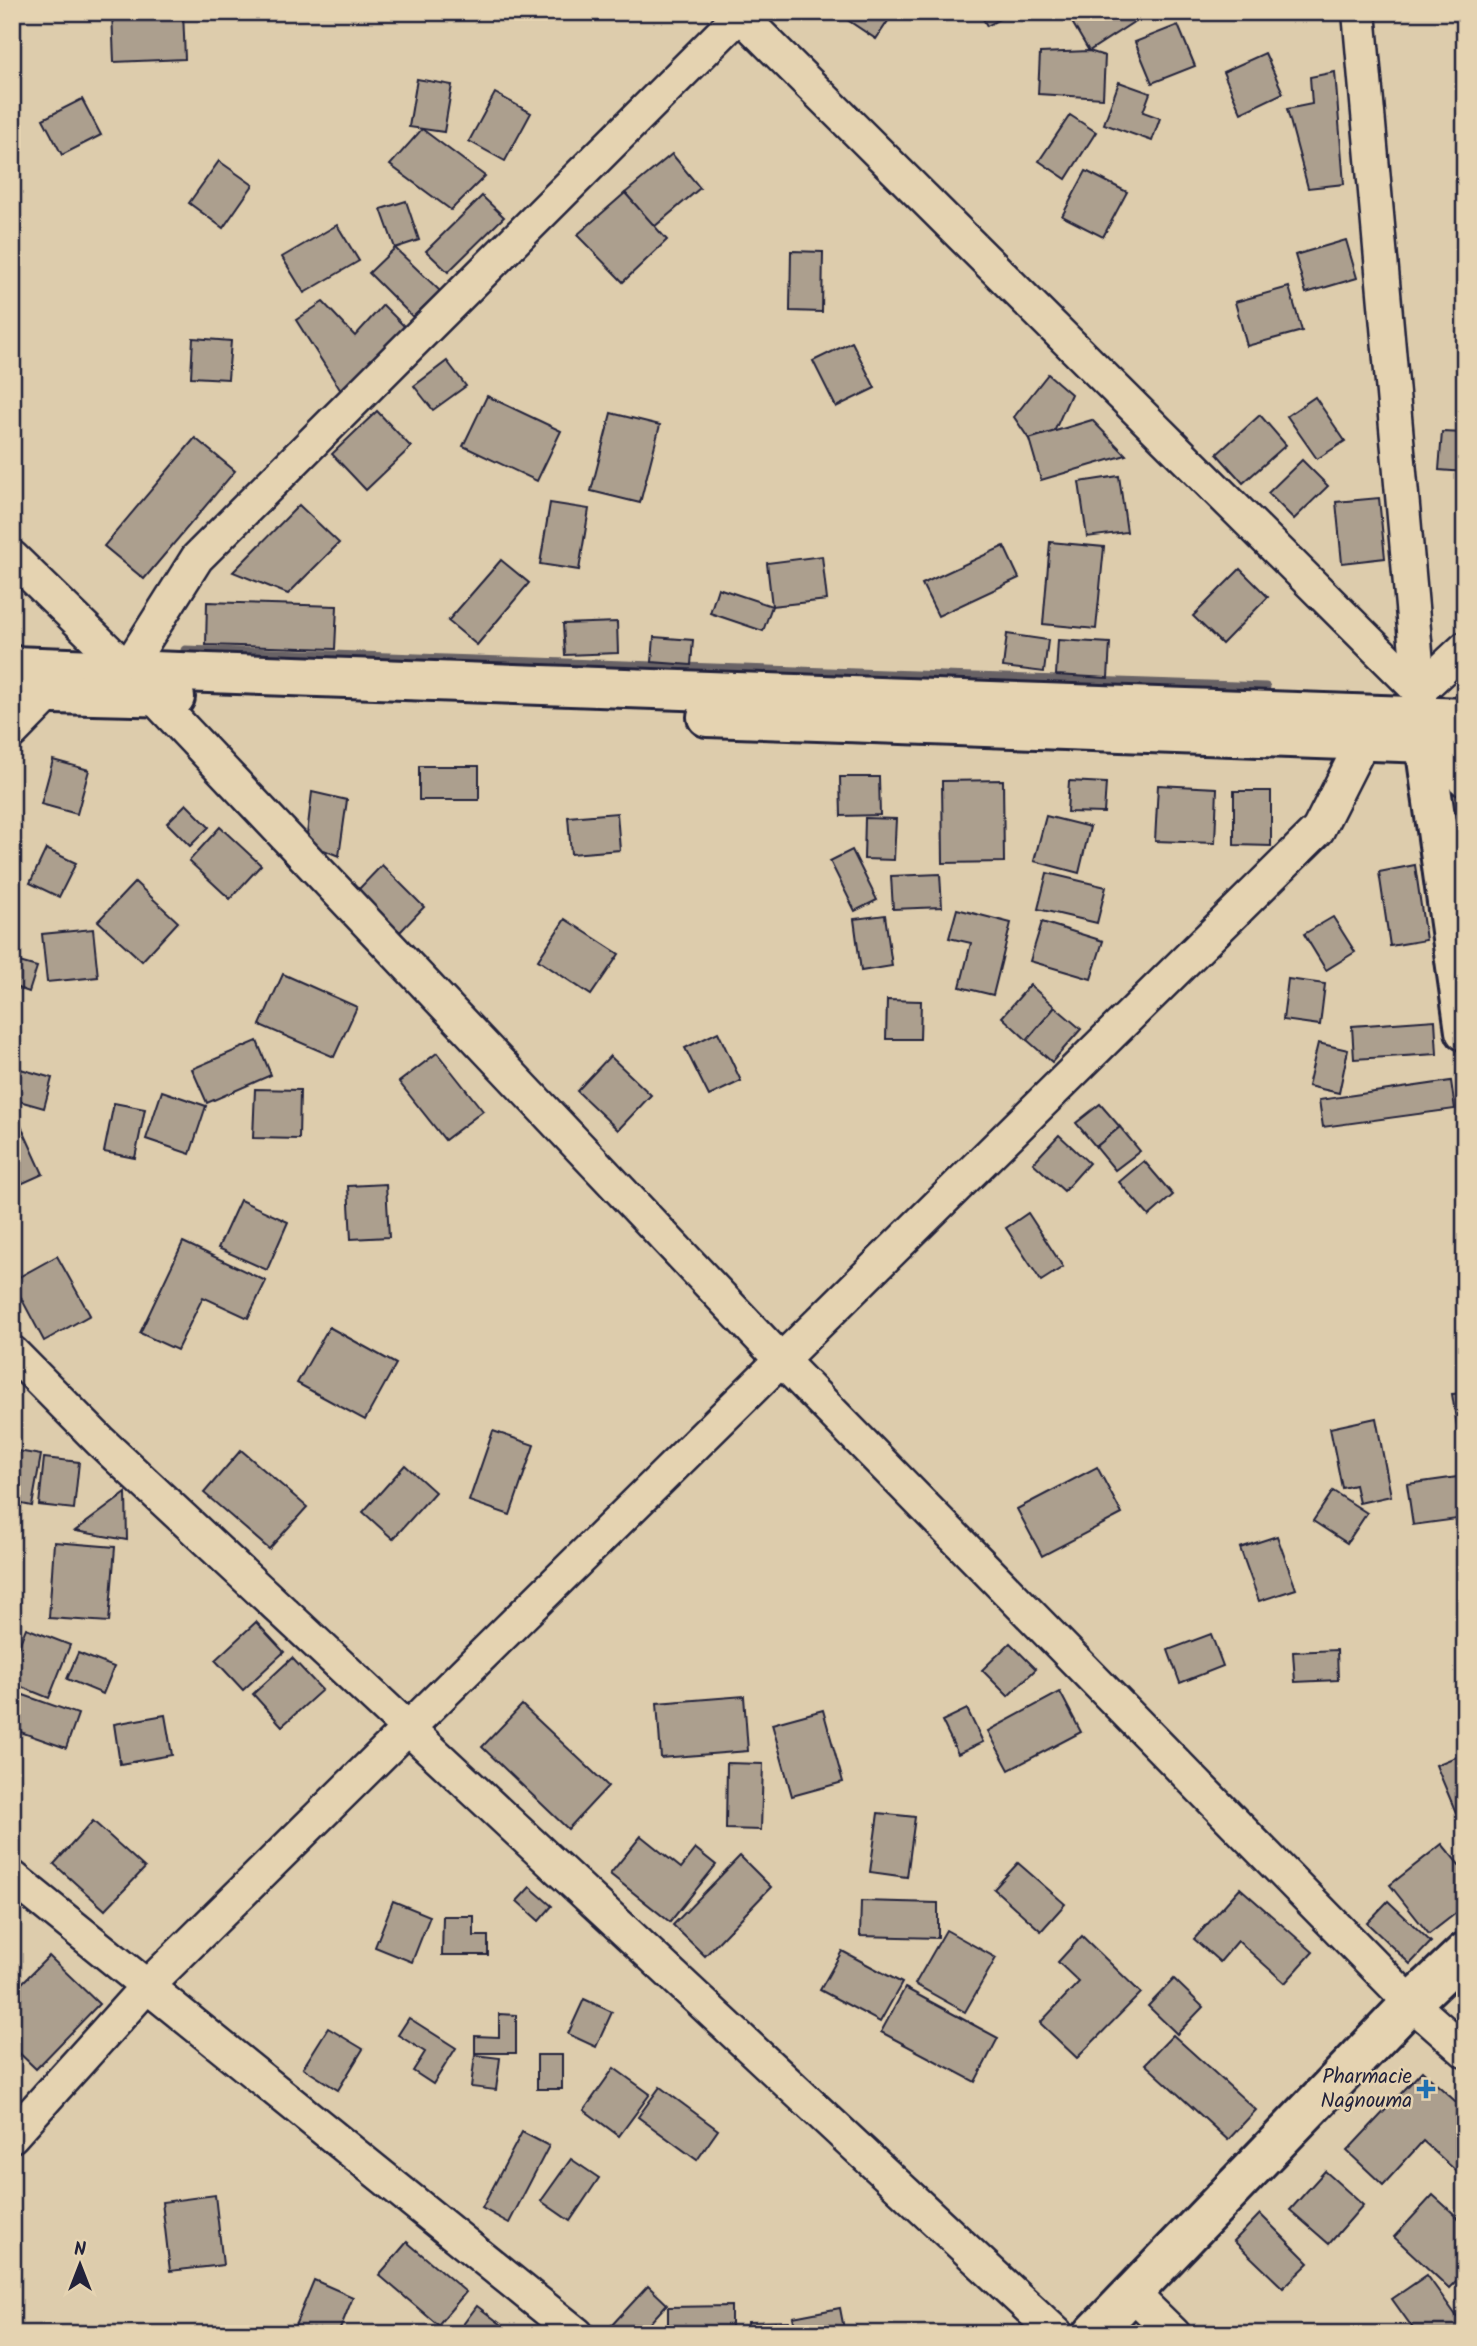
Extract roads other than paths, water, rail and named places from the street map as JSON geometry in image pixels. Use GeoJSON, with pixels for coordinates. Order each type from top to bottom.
{"type":"FeatureCollection","features":[{"type":"Feature","properties":{"kind":"main road"},"geometry":{"type":"LineString","coordinates":[[12,666],[76,667],[139,683],[1363,741],[1422,717]]}},
{"type":"Feature","properties":{"kind":"main road"},"geometry":{"type":"LineString","coordinates":[[30,694],[139,683],[1465,718]]}},
{"type":"Feature","properties":{"kind":"main road"},"geometry":{"type":"LineString","coordinates":[[1422,717],[1465,744]]}},
{"type":"Feature","properties":{"kind":"main road"},"geometry":{"type":"LineString","coordinates":[[1422,717],[1465,1031]]}},
{"type":"Feature","properties":{"kind":"main road"},"geometry":{"type":"LineString","coordinates":[[1093,2334],[1411,2003],[1465,1952]]}},
{"type":"Feature","properties":{"kind":"street"},"geometry":{"type":"LineString","coordinates":[[1359,12],[1422,717]]}},
{"type":"Feature","properties":{"kind":"street"},"geometry":{"type":"LineString","coordinates":[[139,683],[197,558],[740,13],[1422,717],[1465,780]]}},
{"type":"Feature","properties":{"kind":"street"},"geometry":{"type":"LineString","coordinates":[[12,557],[139,683],[781,1360],[1411,2003],[1465,2051]]}},
{"type":"Feature","properties":{"kind":"street"},"geometry":{"type":"LineString","coordinates":[[1422,717],[1465,648]]}},
{"type":"Feature","properties":{"kind":"street"},"geometry":{"type":"LineString","coordinates":[[12,732],[30,694],[76,667]]}},
{"type":"Feature","properties":{"kind":"street"},"geometry":{"type":"LineString","coordinates":[[12,2136],[147,1986],[1318,830],[1363,741]]}},
{"type":"Feature","properties":{"kind":"street"},"geometry":{"type":"LineString","coordinates":[[12,1352],[100,1441],[1057,2334]]}},
{"type":"Feature","properties":{"kind":"street"},"geometry":{"type":"LineString","coordinates":[[12,1877],[577,2334]]}},
{"type":"Feature","properties":{"kind":"street"},"geometry":{"type":"LineString","coordinates":[[1132,2293],[1174,2334]]}},
{"type":"Feature","properties":{"kind":"waterway"},"geometry":{"type":"LineString","coordinates":[[185,650],[1266,687]]}},
{"type":"Feature","properties":{"kind":"place","name":"Pharmacie Nagnouma"},"geometry":{"type":"Point","coordinates":[1426,2089]}}]}
